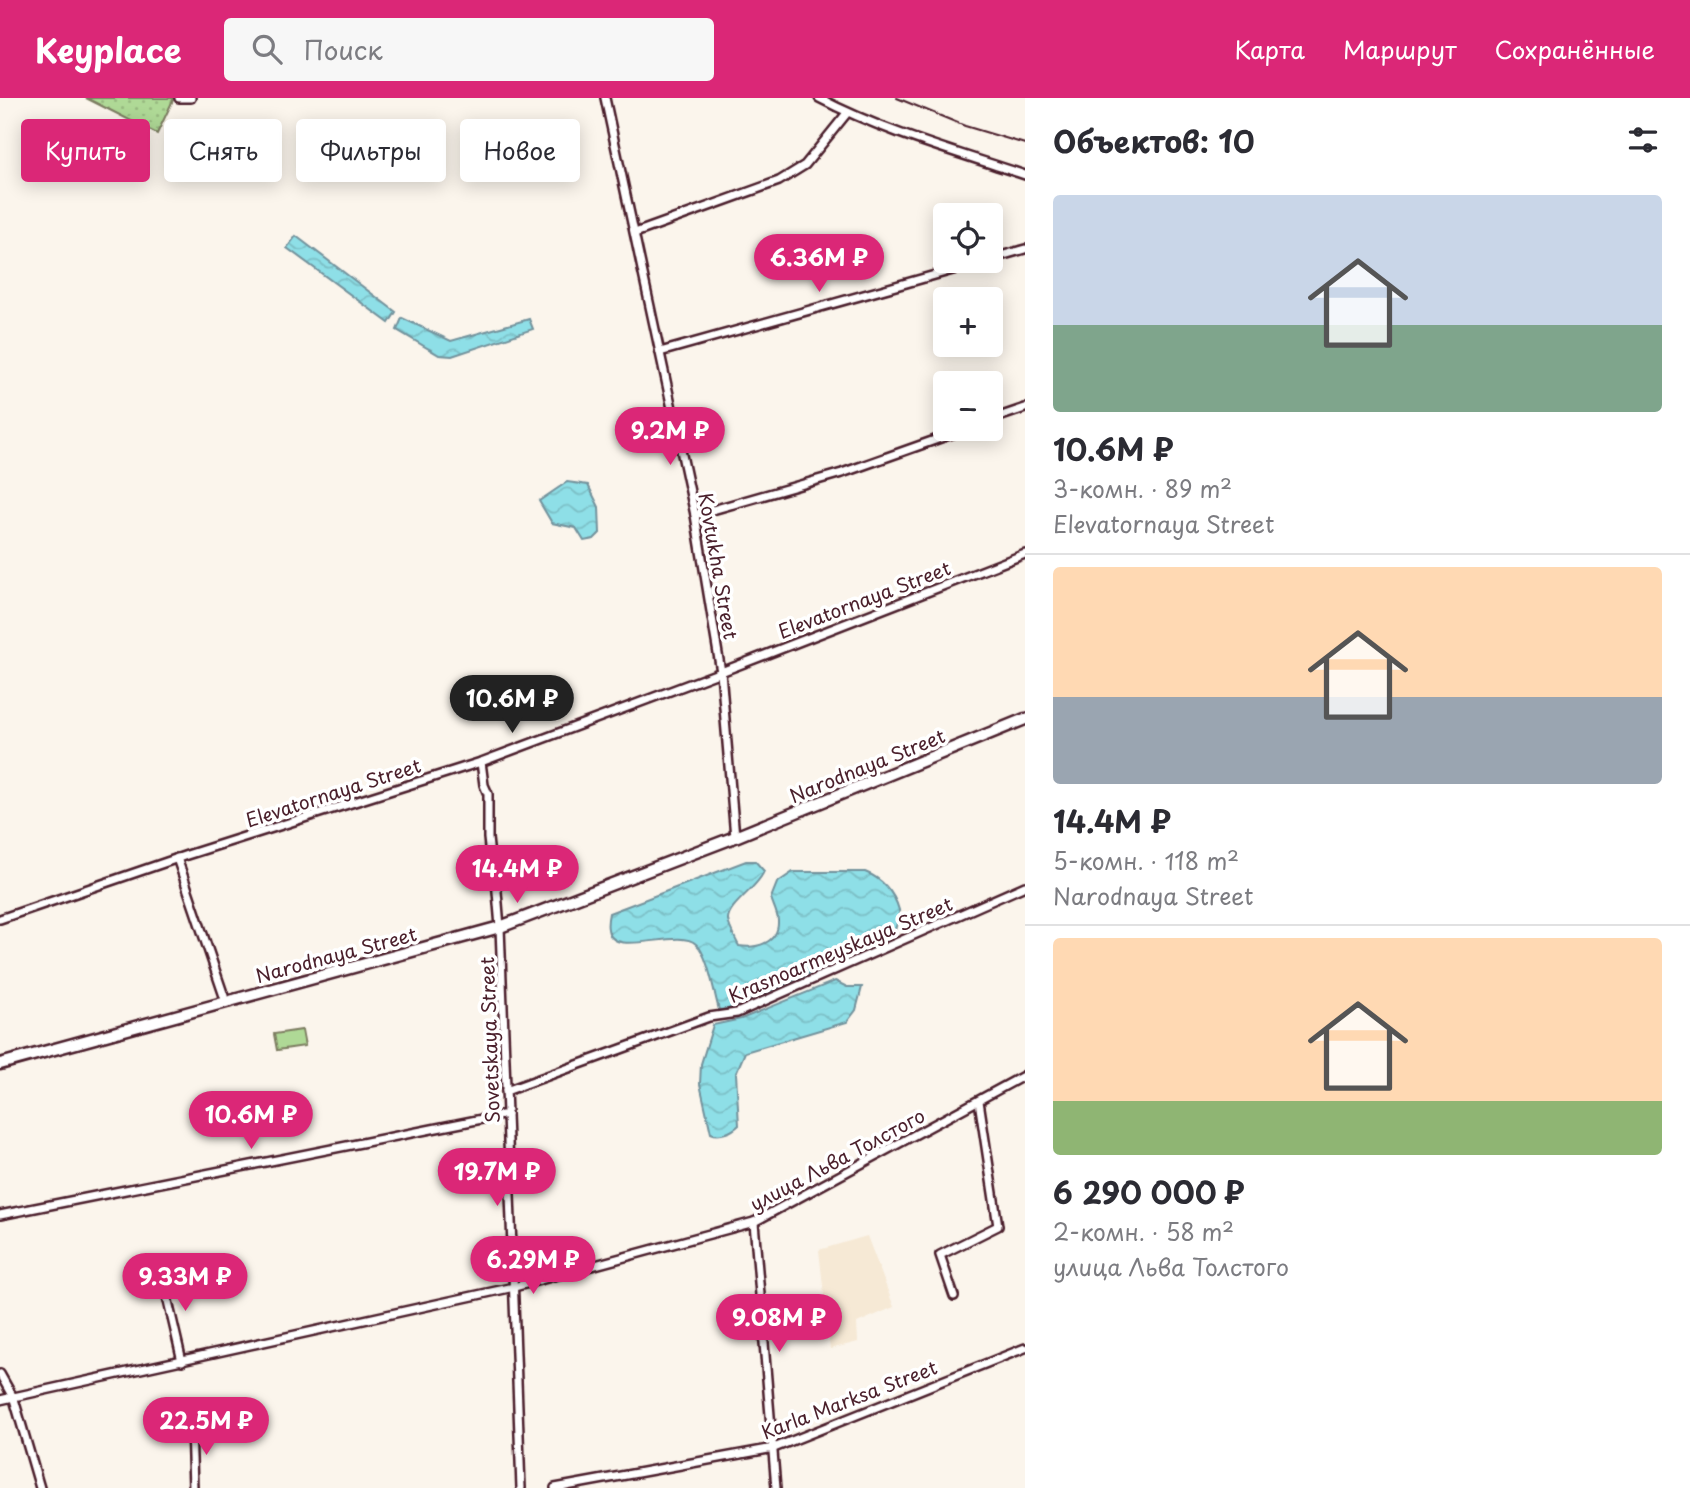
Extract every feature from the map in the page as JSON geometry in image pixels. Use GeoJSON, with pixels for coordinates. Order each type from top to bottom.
{"type":"FeatureCollection","features":[{"type":"Feature","properties":{"kind":"main road","name":"Narodnaya Street"},"geometry":{"type":"LineString","coordinates":[[0,1064],[500,927],[735,837],[1025,719]]}},
{"type":"Feature","properties":{"kind":"street"},"geometry":{"type":"LineString","coordinates":[[179,98],[191,98]]}},
{"type":"Feature","properties":{"kind":"street","name":"Kovtukha Street"},"geometry":{"type":"LineString","coordinates":[[605,98],[695,515],[721,673],[735,837]]}},
{"type":"Feature","properties":{"kind":"street"},"geometry":{"type":"LineString","coordinates":[[819,98],[848,113],[1025,175]]}},
{"type":"Feature","properties":{"kind":"street"},"geometry":{"type":"LineString","coordinates":[[635,233],[779,181],[805,165],[848,113]]}},
{"type":"Feature","properties":{"kind":"street"},"geometry":{"type":"LineString","coordinates":[[1003,255],[1025,249]]}},
{"type":"Feature","properties":{"kind":"street"},"geometry":{"type":"LineString","coordinates":[[660,352],[942,273]]}},
{"type":"Feature","properties":{"kind":"street"},"geometry":{"type":"LineString","coordinates":[[1003,416],[1025,408]]}},
{"type":"Feature","properties":{"kind":"street"},"geometry":{"type":"LineString","coordinates":[[695,515],[845,472],[933,441]]}},
{"type":"Feature","properties":{"kind":"street","name":"Elevatornaya Street"},"geometry":{"type":"LineString","coordinates":[[0,919],[177,858],[481,762],[721,673],[1025,554]]}},
{"type":"Feature","properties":{"kind":"street","name":"Sovetskaya Street"},"geometry":{"type":"LineString","coordinates":[[481,762],[488,794],[488,838],[495,868],[500,927],[521,1488]]}},
{"type":"Feature","properties":{"kind":"street"},"geometry":{"type":"LineString","coordinates":[[177,858],[226,1002]]}},
{"type":"Feature","properties":{"kind":"street","name":"Krasnoarmeyskaya Street"},"geometry":{"type":"LineString","coordinates":[[506,1091],[709,1017],[737,1013],[1025,886]]}},
{"type":"Feature","properties":{"kind":"street","name":"улица Льва Толстого"},"geometry":{"type":"LineString","coordinates":[[0,1400],[514,1287],[754,1222],[1025,1076]]}},
{"type":"Feature","properties":{"kind":"street"},"geometry":{"type":"LineString","coordinates":[[954,1296],[940,1255],[998,1226],[979,1101]]}},
{"type":"Feature","properties":{"kind":"street"},"geometry":{"type":"LineString","coordinates":[[0,1216],[507,1114]]}},
{"type":"Feature","properties":{"kind":"street"},"geometry":{"type":"LineString","coordinates":[[754,1222],[776,1488]]}},
{"type":"Feature","properties":{"kind":"street"},"geometry":{"type":"LineString","coordinates":[[161,1271],[183,1361]]}},
{"type":"Feature","properties":{"kind":"street","name":"Karla Marksa Street"},"geometry":{"type":"LineString","coordinates":[[555,1488],[774,1448],[1025,1348]]}},
{"type":"Feature","properties":{"kind":"street"},"geometry":{"type":"LineString","coordinates":[[0,1374],[14,1399],[38,1487]]}},
{"type":"Feature","properties":{"kind":"street"},"geometry":{"type":"LineString","coordinates":[[191,1427],[193,1488]]}},
{"type":"Feature","properties":{"kind":"shaded area"},"geometry":{"type":"Polygon","coordinates":[[[867,1236],[894,1307],[857,1323],[858,1342],[830,1349],[819,1250],[867,1236]]]}},
{"type":"Feature","properties":{"kind":"green space"},"geometry":{"type":"Polygon","coordinates":[[[86,98],[174,98],[157,134],[150,130],[150,119],[127,119],[86,98]]]}},
{"type":"Feature","properties":{"kind":"green space"},"geometry":{"type":"Polygon","coordinates":[[[302,1030],[305,1046],[277,1050],[274,1034],[302,1030]]]}},
{"type":"Feature","properties":{"kind":"water"},"geometry":{"type":"Polygon","coordinates":[[[296,236],[396,312],[389,323],[287,248],[296,236]]]}},
{"type":"Feature","properties":{"kind":"water"},"geometry":{"type":"Polygon","coordinates":[[[402,318],[451,341],[529,319],[533,329],[452,356],[439,355],[397,330],[402,318]]]}},
{"type":"Feature","properties":{"kind":"water"},"geometry":{"type":"Polygon","coordinates":[[[567,482],[588,485],[599,507],[600,533],[594,539],[584,541],[576,528],[552,523],[539,501],[567,482]]]}},
{"type":"Feature","properties":{"kind":"water"},"geometry":{"type":"Polygon","coordinates":[[[746,861],[755,861],[764,871],[729,914],[728,920],[739,946],[759,945],[775,935],[778,918],[771,898],[777,883],[793,872],[865,872],[876,878],[886,886],[897,903],[899,910],[894,933],[882,942],[728,1009],[719,1010],[707,965],[696,944],[675,939],[633,943],[612,938],[608,927],[609,913],[746,861]]]}},
{"type":"Feature","properties":{"kind":"water"},"geometry":{"type":"Polygon","coordinates":[[[835,981],[847,987],[862,987],[856,1010],[847,1022],[745,1052],[736,1073],[739,1125],[726,1133],[711,1133],[700,1084],[701,1064],[713,1025],[741,1019],[835,981]]]}},
{"type":"Feature","properties":{"kind":"railway"},"geometry":{"type":"LineString","coordinates":[[897,98],[965,126],[1025,144]]}}]}
